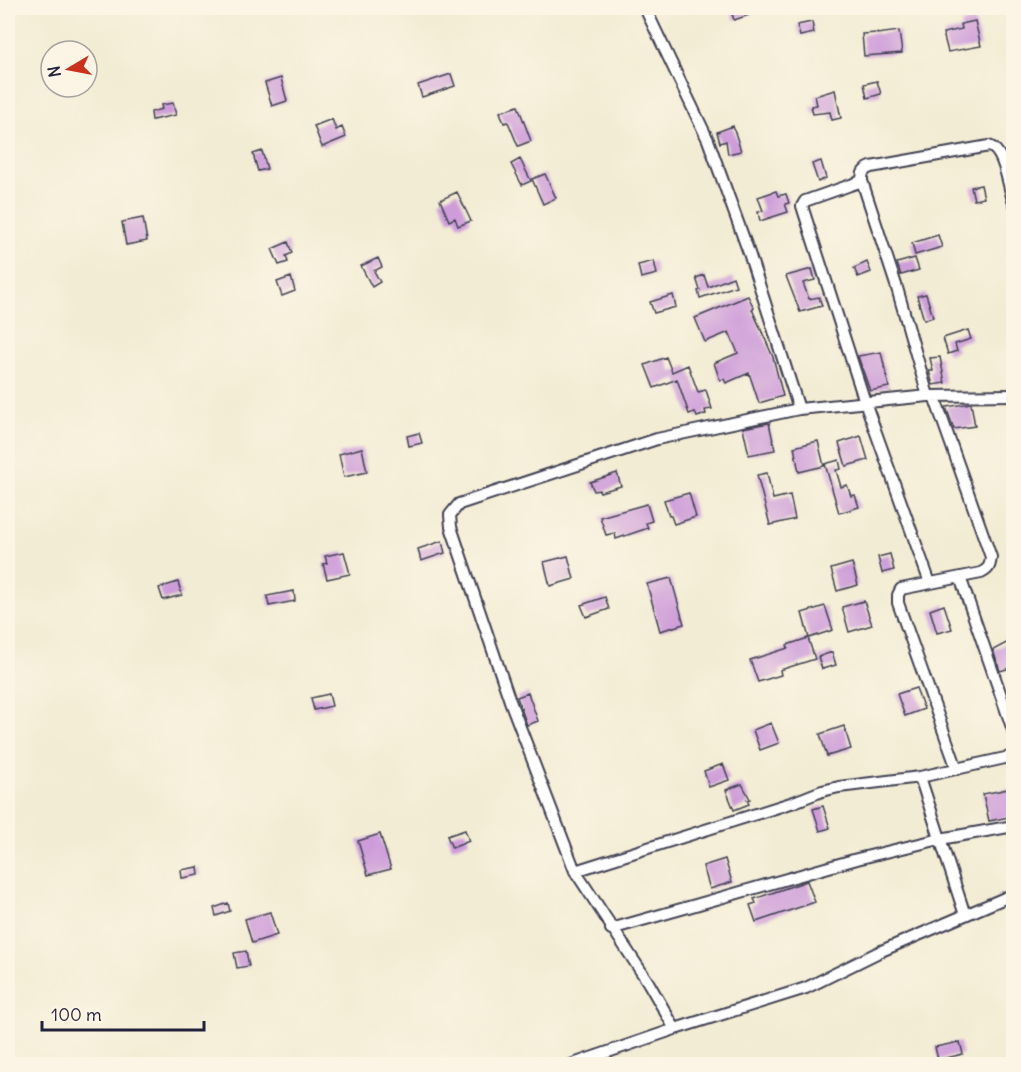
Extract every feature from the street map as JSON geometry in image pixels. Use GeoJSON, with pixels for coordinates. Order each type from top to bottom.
{"type":"FeatureCollection","features":[{"type":"Feature","properties":{"kind":"street"},"geometry":{"type":"LineString","coordinates":[[645,8],[708,140],[749,253],[799,409]]}},
{"type":"Feature","properties":{"kind":"street"},"geometry":{"type":"LineString","coordinates":[[957,769],[898,603],[898,595],[901,589],[988,570],[991,557],[931,396],[862,181],[862,174],[871,167],[989,146],[994,147],[1002,157],[1014,202]]}},
{"type":"Feature","properties":{"kind":"street"},"geometry":{"type":"LineString","coordinates":[[862,181],[806,201],[802,206],[865,402],[930,583]]}},
{"type":"Feature","properties":{"kind":"street"},"geometry":{"type":"LineString","coordinates":[[675,1029],[648,982],[575,872],[510,701],[451,526],[450,515],[459,504],[657,440],[799,409],[931,396],[1014,395]]}},
{"type":"Feature","properties":{"kind":"street"},"geometry":{"type":"LineString","coordinates":[[960,577],[1014,733]]}},
{"type":"Feature","properties":{"kind":"street"},"geometry":{"type":"LineString","coordinates":[[575,872],[822,791],[920,777],[1014,756]]}},
{"type":"Feature","properties":{"kind":"street"},"geometry":{"type":"LineString","coordinates":[[920,777],[965,915]]}},
{"type":"Feature","properties":{"kind":"street"},"geometry":{"type":"LineString","coordinates":[[611,929],[856,859],[940,839],[1014,826]]}},
{"type":"Feature","properties":{"kind":"street"},"geometry":{"type":"LineString","coordinates":[[573,1065],[675,1029],[806,988],[879,952],[1014,894]]}},
{"type":"Feature","properties":{"kind":"building"},"geometry":{"type":"Polygon","coordinates":[[[730,8],[747,8],[749,15],[734,20],[730,8]]]}},
{"type":"Feature","properties":{"kind":"building"},"geometry":{"type":"Polygon","coordinates":[[[975,21],[981,46],[948,52],[943,33],[962,29],[961,24],[975,21]]]}},
{"type":"Feature","properties":{"kind":"building"},"geometry":{"type":"Polygon","coordinates":[[[812,22],[814,33],[800,36],[797,25],[812,22]]]}},
{"type":"Feature","properties":{"kind":"building"},"geometry":{"type":"Polygon","coordinates":[[[899,31],[902,53],[864,56],[862,34],[899,31]]]}},
{"type":"Feature","properties":{"kind":"building"},"geometry":{"type":"Polygon","coordinates":[[[451,74],[455,86],[422,97],[418,85],[451,74]]]}},
{"type":"Feature","properties":{"kind":"building"},"geometry":{"type":"Polygon","coordinates":[[[281,78],[287,101],[272,106],[265,83],[281,78]]]}},
{"type":"Feature","properties":{"kind":"building"},"geometry":{"type":"Polygon","coordinates":[[[877,81],[881,94],[867,98],[864,84],[877,81]]]}},
{"type":"Feature","properties":{"kind":"building"},"geometry":{"type":"Polygon","coordinates":[[[835,90],[841,118],[832,120],[830,112],[813,114],[811,106],[817,105],[815,96],[835,90]]]}},
{"type":"Feature","properties":{"kind":"building"},"geometry":{"type":"Polygon","coordinates":[[[173,103],[176,115],[152,120],[151,112],[162,109],[161,105],[173,103]]]}},
{"type":"Feature","properties":{"kind":"building"},"geometry":{"type":"Polygon","coordinates":[[[518,106],[531,141],[518,146],[508,122],[504,123],[500,112],[518,106]]]}},
{"type":"Feature","properties":{"kind":"building"},"geometry":{"type":"Polygon","coordinates":[[[332,119],[336,130],[342,127],[346,137],[322,147],[314,126],[332,119]]]}},
{"type":"Feature","properties":{"kind":"building"},"geometry":{"type":"Polygon","coordinates":[[[733,126],[741,151],[728,154],[726,141],[720,143],[717,132],[733,126]]]}},
{"type":"Feature","properties":{"kind":"building"},"geometry":{"type":"Polygon","coordinates":[[[262,151],[267,169],[258,171],[253,154],[262,151]]]}},
{"type":"Feature","properties":{"kind":"building"},"geometry":{"type":"Polygon","coordinates":[[[520,159],[531,181],[522,185],[511,164],[520,159]]]}},
{"type":"Feature","properties":{"kind":"building"},"geometry":{"type":"Polygon","coordinates":[[[821,161],[826,178],[818,182],[812,164],[821,161]]]}},
{"type":"Feature","properties":{"kind":"building"},"geometry":{"type":"Polygon","coordinates":[[[545,174],[556,198],[543,204],[532,179],[545,174]]]}},
{"type":"Feature","properties":{"kind":"building"},"geometry":{"type":"Polygon","coordinates":[[[981,185],[984,198],[974,200],[971,187],[981,185]]]}},
{"type":"Feature","properties":{"kind":"building"},"geometry":{"type":"Polygon","coordinates":[[[776,191],[778,196],[786,194],[789,203],[785,204],[788,212],[760,221],[758,212],[763,211],[758,197],[776,191]]]}},
{"type":"Feature","properties":{"kind":"building"},"geometry":{"type":"Polygon","coordinates":[[[457,192],[471,221],[458,226],[455,218],[449,221],[440,200],[457,192]]]}},
{"type":"Feature","properties":{"kind":"building"},"geometry":{"type":"Polygon","coordinates":[[[143,218],[147,241],[126,245],[122,222],[143,218]]]}},
{"type":"Feature","properties":{"kind":"building"},"geometry":{"type":"Polygon","coordinates":[[[938,235],[942,247],[915,255],[912,243],[938,235]]]}},
{"type":"Feature","properties":{"kind":"building"},"geometry":{"type":"Polygon","coordinates":[[[288,242],[292,253],[286,256],[288,262],[279,265],[272,249],[288,242]]]}},
{"type":"Feature","properties":{"kind":"building"},"geometry":{"type":"Polygon","coordinates":[[[378,258],[382,267],[374,271],[380,282],[372,287],[361,266],[378,258]]]}},
{"type":"Feature","properties":{"kind":"building"},"geometry":{"type":"Polygon","coordinates":[[[915,258],[919,270],[901,275],[897,263],[915,258]]]}},
{"type":"Feature","properties":{"kind":"building"},"geometry":{"type":"Polygon","coordinates":[[[654,261],[657,274],[641,278],[638,265],[654,261]]]}},
{"type":"Feature","properties":{"kind":"building"},"geometry":{"type":"Polygon","coordinates":[[[867,262],[871,272],[858,277],[854,268],[867,262]]]}},
{"type":"Feature","properties":{"kind":"building"},"geometry":{"type":"Polygon","coordinates":[[[812,269],[815,280],[803,283],[809,299],[819,297],[822,306],[800,312],[786,276],[812,269]]]}},
{"type":"Feature","properties":{"kind":"building"},"geometry":{"type":"Polygon","coordinates":[[[704,275],[708,287],[733,277],[736,286],[700,298],[696,278],[704,275]]]}},
{"type":"Feature","properties":{"kind":"building"},"geometry":{"type":"Polygon","coordinates":[[[291,277],[295,291],[282,296],[277,282],[291,277]]]}},
{"type":"Feature","properties":{"kind":"building"},"geometry":{"type":"Polygon","coordinates":[[[926,294],[933,317],[924,320],[917,296],[926,294]]]}},
{"type":"Feature","properties":{"kind":"building"},"geometry":{"type":"Polygon","coordinates":[[[673,295],[676,307],[654,313],[650,302],[673,295]]]}},
{"type":"Feature","properties":{"kind":"building"},"geometry":{"type":"Polygon","coordinates":[[[748,296],[773,357],[783,396],[759,403],[749,373],[726,383],[724,379],[720,380],[714,363],[738,353],[729,332],[705,342],[695,318],[748,296]]]}},
{"type":"Feature","properties":{"kind":"building"},"geometry":{"type":"Polygon","coordinates":[[[968,330],[971,339],[955,344],[957,351],[948,354],[943,338],[968,330]]]}},
{"type":"Feature","properties":{"kind":"building"},"geometry":{"type":"Polygon","coordinates":[[[881,352],[889,387],[870,391],[858,356],[881,352]]]}},
{"type":"Feature","properties":{"kind":"building"},"geometry":{"type":"Polygon","coordinates":[[[666,357],[672,372],[688,365],[698,392],[706,390],[712,409],[705,410],[706,414],[697,417],[695,412],[689,414],[677,379],[654,388],[645,365],[666,357]]]}},
{"type":"Feature","properties":{"kind":"building"},"geometry":{"type":"Polygon","coordinates":[[[940,357],[945,383],[933,385],[929,371],[933,371],[930,358],[940,357]]]}},
{"type":"Feature","properties":{"kind":"building"},"geometry":{"type":"Polygon","coordinates":[[[971,403],[975,426],[954,429],[946,407],[971,403]]]}},
{"type":"Feature","properties":{"kind":"building"},"geometry":{"type":"Polygon","coordinates":[[[769,423],[775,450],[749,455],[743,428],[769,423]]]}},
{"type":"Feature","properties":{"kind":"building"},"geometry":{"type":"Polygon","coordinates":[[[419,433],[422,443],[409,446],[407,436],[419,433]]]}},
{"type":"Feature","properties":{"kind":"building"},"geometry":{"type":"Polygon","coordinates":[[[861,436],[868,460],[846,466],[839,443],[861,436]]]}},
{"type":"Feature","properties":{"kind":"building"},"geometry":{"type":"Polygon","coordinates":[[[818,441],[824,466],[799,472],[794,447],[818,441]]]}},
{"type":"Feature","properties":{"kind":"building"},"geometry":{"type":"Polygon","coordinates":[[[362,448],[367,472],[344,477],[339,454],[362,448]]]}},
{"type":"Feature","properties":{"kind":"building"},"geometry":{"type":"Polygon","coordinates":[[[839,460],[841,469],[836,470],[841,487],[847,485],[851,496],[855,495],[859,507],[839,513],[825,464],[839,460]]]}},
{"type":"Feature","properties":{"kind":"building"},"geometry":{"type":"Polygon","coordinates":[[[617,473],[621,486],[600,492],[599,490],[594,491],[590,482],[617,473]]]}},
{"type":"Feature","properties":{"kind":"building"},"geometry":{"type":"Polygon","coordinates":[[[767,473],[773,499],[790,495],[795,519],[770,525],[757,475],[767,473]]]}},
{"type":"Feature","properties":{"kind":"building"},"geometry":{"type":"Polygon","coordinates":[[[689,493],[696,517],[674,524],[664,500],[689,493]]]}},
{"type":"Feature","properties":{"kind":"building"},"geometry":{"type":"Polygon","coordinates":[[[647,504],[652,521],[646,523],[648,528],[616,539],[615,533],[606,535],[600,517],[647,504]]]}},
{"type":"Feature","properties":{"kind":"building"},"geometry":{"type":"Polygon","coordinates":[[[442,541],[445,553],[421,561],[418,549],[442,541]]]}},
{"type":"Feature","properties":{"kind":"building"},"geometry":{"type":"Polygon","coordinates":[[[344,552],[350,574],[327,579],[323,564],[327,563],[325,556],[344,552]]]}},
{"type":"Feature","properties":{"kind":"building"},"geometry":{"type":"Polygon","coordinates":[[[890,554],[894,570],[882,573],[878,557],[890,554]]]}},
{"type":"Feature","properties":{"kind":"building"},"geometry":{"type":"Polygon","coordinates":[[[568,556],[574,579],[550,586],[544,562],[568,556]]]}},
{"type":"Feature","properties":{"kind":"building"},"geometry":{"type":"Polygon","coordinates":[[[852,563],[858,585],[837,591],[831,569],[852,563]]]}},
{"type":"Feature","properties":{"kind":"building"},"geometry":{"type":"Polygon","coordinates":[[[671,578],[684,624],[660,631],[647,584],[671,578]]]}},
{"type":"Feature","properties":{"kind":"building"},"geometry":{"type":"Polygon","coordinates":[[[178,582],[182,595],[163,600],[159,588],[178,582]]]}},
{"type":"Feature","properties":{"kind":"building"},"geometry":{"type":"Polygon","coordinates":[[[294,591],[295,601],[269,606],[267,596],[294,591]]]}},
{"type":"Feature","properties":{"kind":"building"},"geometry":{"type":"Polygon","coordinates":[[[605,597],[609,609],[586,617],[581,605],[605,597]]]}},
{"type":"Feature","properties":{"kind":"building"},"geometry":{"type":"Polygon","coordinates":[[[864,601],[872,625],[849,632],[842,607],[864,601]]]}},
{"type":"Feature","properties":{"kind":"building"},"geometry":{"type":"Polygon","coordinates":[[[944,605],[952,629],[937,633],[930,610],[944,605]]]}},
{"type":"Feature","properties":{"kind":"building"},"geometry":{"type":"Polygon","coordinates":[[[825,606],[833,630],[809,638],[802,613],[825,606]]]}},
{"type":"Feature","properties":{"kind":"building"},"geometry":{"type":"Polygon","coordinates":[[[808,638],[815,659],[780,670],[781,675],[758,682],[750,660],[788,648],[787,645],[808,638]]]}},
{"type":"Feature","properties":{"kind":"building"},"geometry":{"type":"Polygon","coordinates":[[[1014,639],[1014,667],[1000,671],[993,650],[1014,639]]]}},
{"type":"Feature","properties":{"kind":"building"},"geometry":{"type":"Polygon","coordinates":[[[832,652],[836,665],[822,669],[818,657],[832,652]]]}},
{"type":"Feature","properties":{"kind":"building"},"geometry":{"type":"Polygon","coordinates":[[[916,688],[924,709],[905,716],[897,694],[916,688]]]}},
{"type":"Feature","properties":{"kind":"building"},"geometry":{"type":"Polygon","coordinates":[[[528,693],[538,721],[527,725],[517,697],[528,693]]]}},
{"type":"Feature","properties":{"kind":"building"},"geometry":{"type":"Polygon","coordinates":[[[329,694],[332,706],[314,710],[311,698],[329,694]]]}},
{"type":"Feature","properties":{"kind":"building"},"geometry":{"type":"Polygon","coordinates":[[[771,723],[779,743],[760,750],[753,730],[771,723]]]}},
{"type":"Feature","properties":{"kind":"building"},"geometry":{"type":"Polygon","coordinates":[[[844,726],[851,749],[827,756],[820,734],[844,726]]]}},
{"type":"Feature","properties":{"kind":"building"},"geometry":{"type":"Polygon","coordinates":[[[723,764],[729,780],[709,787],[704,771],[723,764]]]}},
{"type":"Feature","properties":{"kind":"building"},"geometry":{"type":"Polygon","coordinates":[[[742,784],[750,799],[747,800],[749,804],[734,810],[726,790],[742,784]]]}},
{"type":"Feature","properties":{"kind":"building"},"geometry":{"type":"Polygon","coordinates":[[[1008,789],[1014,816],[989,821],[983,794],[1008,789]]]}},
{"type":"Feature","properties":{"kind":"building"},"geometry":{"type":"Polygon","coordinates":[[[823,806],[830,828],[820,831],[813,809],[823,806]]]}},
{"type":"Feature","properties":{"kind":"building"},"geometry":{"type":"Polygon","coordinates":[[[465,830],[469,841],[452,848],[447,836],[465,830]]]}},
{"type":"Feature","properties":{"kind":"building"},"geometry":{"type":"Polygon","coordinates":[[[380,834],[391,869],[368,875],[358,841],[380,834]]]}},
{"type":"Feature","properties":{"kind":"building"},"geometry":{"type":"Polygon","coordinates":[[[725,859],[732,882],[710,889],[703,866],[725,859]]]}},
{"type":"Feature","properties":{"kind":"building"},"geometry":{"type":"Polygon","coordinates":[[[198,867],[199,875],[182,878],[181,870],[198,867]]]}},
{"type":"Feature","properties":{"kind":"building"},"geometry":{"type":"Polygon","coordinates":[[[807,881],[815,902],[756,922],[750,905],[756,903],[754,899],[807,881]]]}},
{"type":"Feature","properties":{"kind":"building"},"geometry":{"type":"Polygon","coordinates":[[[228,903],[230,911],[216,916],[214,908],[228,903]]]}},
{"type":"Feature","properties":{"kind":"building"},"geometry":{"type":"Polygon","coordinates":[[[270,912],[277,935],[252,943],[245,919],[270,912]]]}},
{"type":"Feature","properties":{"kind":"building"},"geometry":{"type":"Polygon","coordinates":[[[246,951],[249,966],[237,968],[234,953],[246,951]]]}},
{"type":"Feature","properties":{"kind":"building"},"geometry":{"type":"Polygon","coordinates":[[[960,1042],[963,1054],[938,1060],[935,1047],[960,1042]]]}}]}
